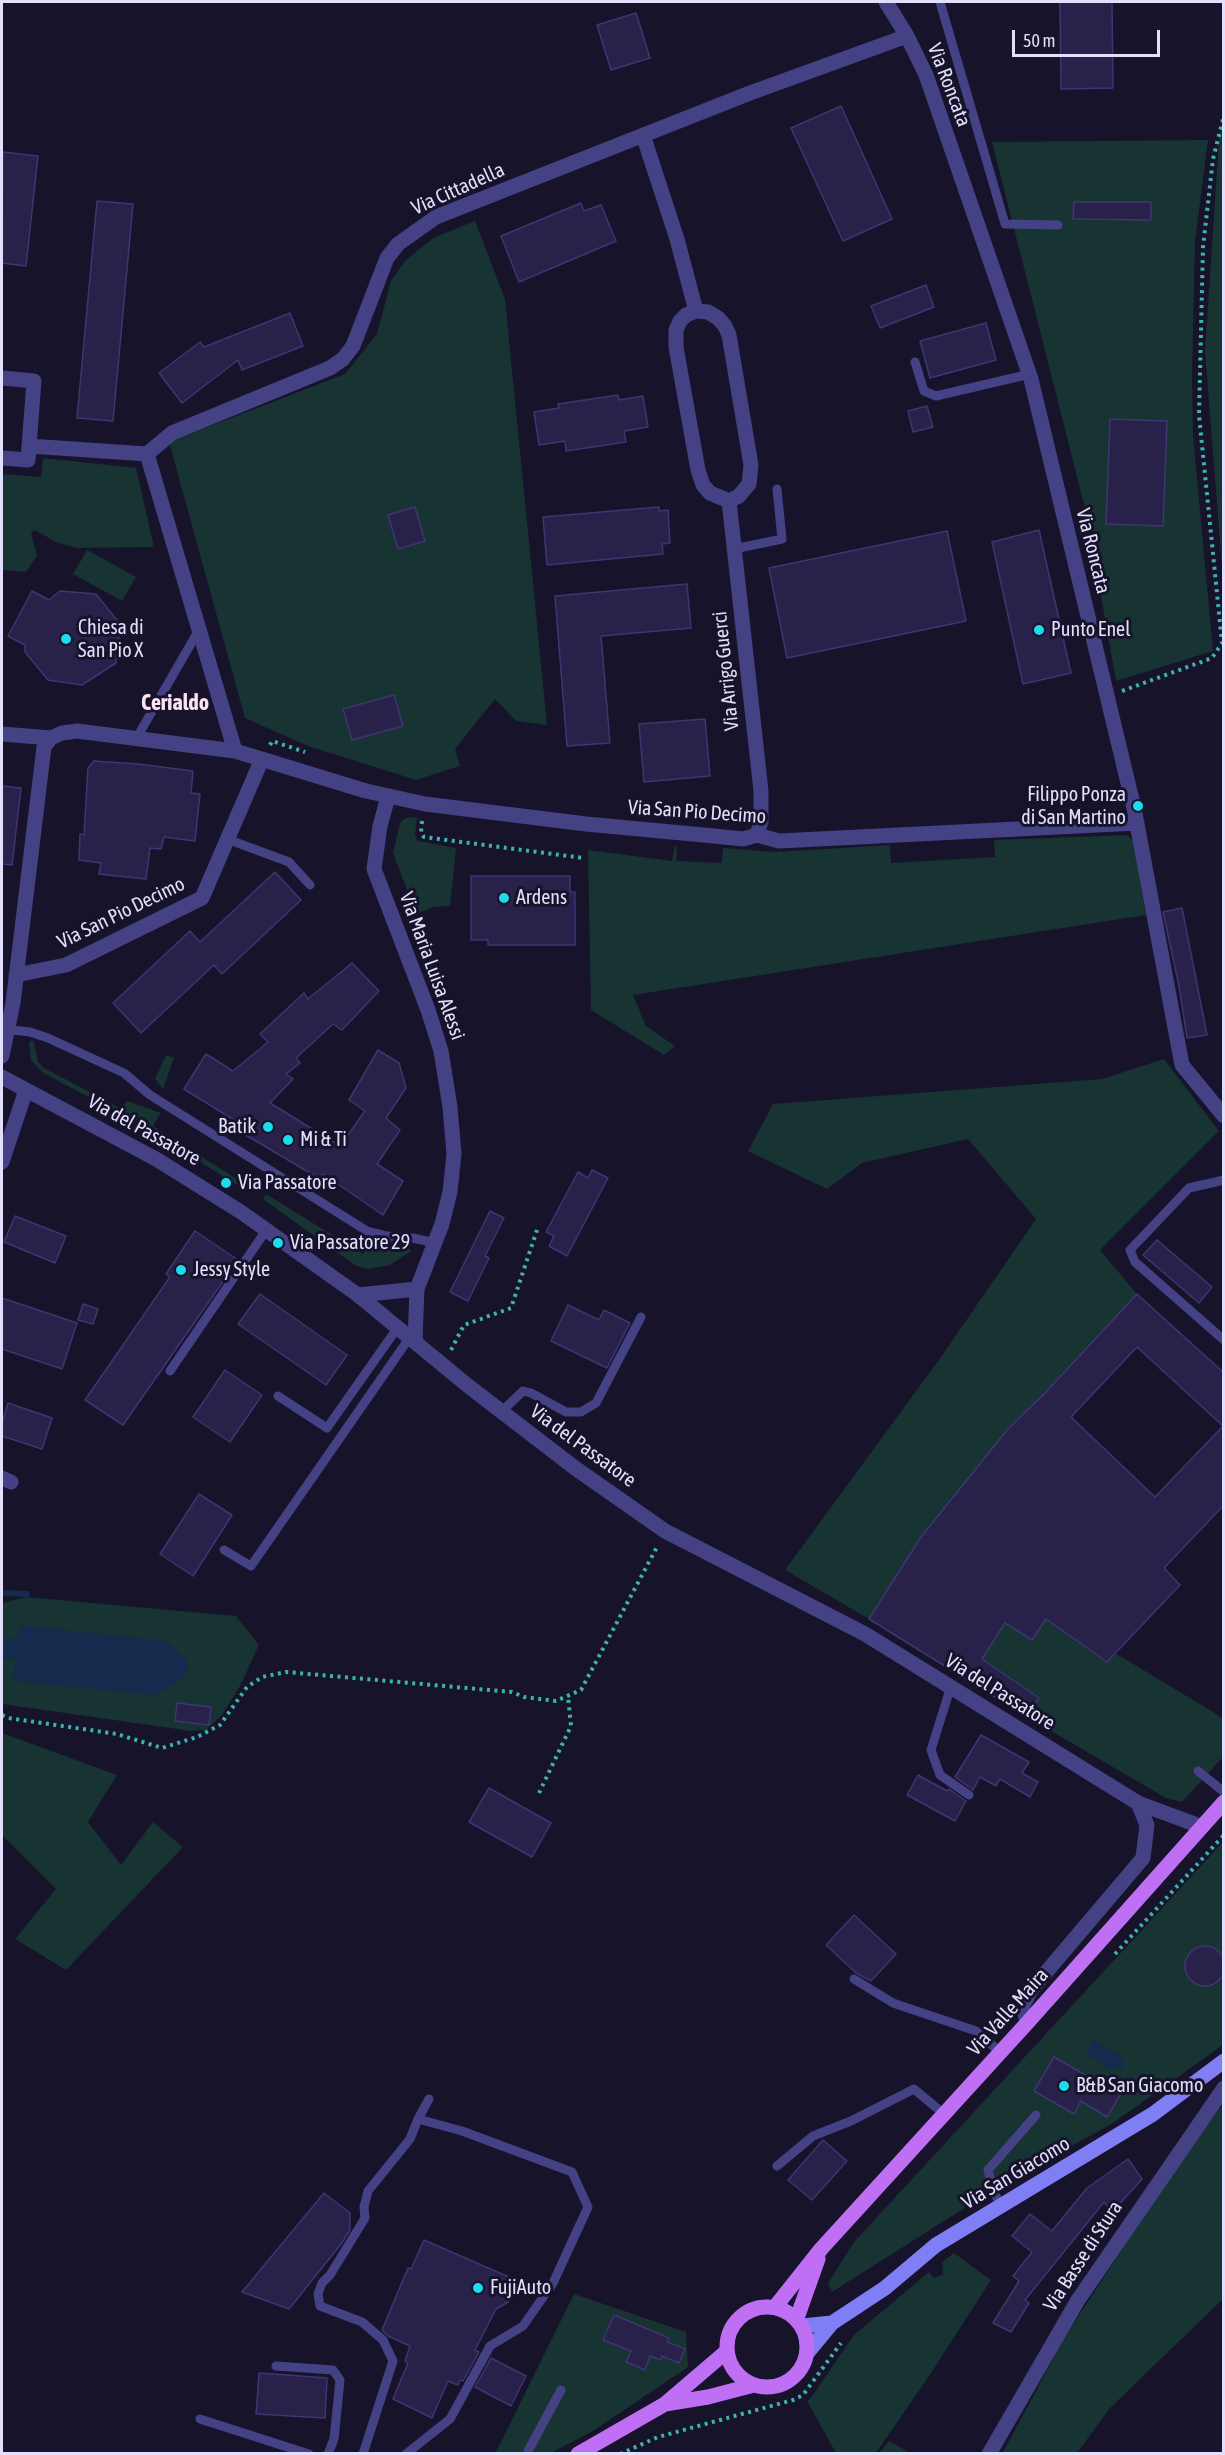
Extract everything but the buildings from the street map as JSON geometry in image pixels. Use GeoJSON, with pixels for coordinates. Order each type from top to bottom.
{"type":"FeatureCollection","features":[{"type":"Feature","properties":{"kind":"main road","name":"Via Valle Maira"},"geometry":{"type":"LineString","coordinates":[[775,2307],[821,2249],[1224,1802]]}},
{"type":"Feature","properties":{"kind":"main road","name":"Via San Giacomo"},"geometry":{"type":"LineString","coordinates":[[808,2352],[832,2323],[885,2288],[936,2245],[1153,2114],[1224,2061]]}},
{"type":"Feature","properties":{"kind":"main road","name":"Via Valle Maira"},"geometry":{"type":"LineString","coordinates":[[799,2322],[821,2249]]}},
{"type":"Feature","properties":{"kind":"main road"},"geometry":{"type":"LineString","coordinates":[[762,2307],[775,2307],[787,2311],[799,2322],[807,2338],[808,2352],[805,2363],[798,2374],[778,2386],[766,2388],[754,2385],[735,2372],[729,2362],[727,2351],[731,2328],[738,2319],[749,2311],[762,2307]]}},
{"type":"Feature","properties":{"kind":"main road","name":"Via San Giacomo"},"geometry":{"type":"LineString","coordinates":[[799,2322],[832,2323]]}},
{"type":"Feature","properties":{"kind":"main road"},"geometry":{"type":"LineString","coordinates":[[578,2454],[664,2404],[727,2351]]}},
{"type":"Feature","properties":{"kind":"main road"},"geometry":{"type":"LineString","coordinates":[[664,2404],[708,2397],[754,2385]]}},
{"type":"Feature","properties":{"kind":"street","name":"Via Roncata"},"geometry":{"type":"LineString","coordinates":[[886,2],[907,36],[926,75],[1030,374],[1137,823],[1182,1065],[1224,1116]]}},
{"type":"Feature","properties":{"kind":"street","name":"Via Cittadella"},"geometry":{"type":"LineString","coordinates":[[147,454],[172,433],[330,368],[343,359],[353,346],[387,258],[398,244],[436,217],[644,135],[907,36]]}},
{"type":"Feature","properties":{"kind":"street"},"geometry":{"type":"LineString","coordinates":[[644,135],[677,239],[696,311]]}},
{"type":"Feature","properties":{"kind":"street"},"geometry":{"type":"LineString","coordinates":[[696,311],[708,312],[718,318],[729,335],[751,465],[749,484],[739,496],[729,501],[710,493],[703,485],[698,470],[676,347],[676,330],[680,321],[686,315],[696,311]]}},
{"type":"Feature","properties":{"kind":"street"},"geometry":{"type":"LineString","coordinates":[[2,378],[34,381],[28,460],[2,458]]}},
{"type":"Feature","properties":{"kind":"street"},"geometry":{"type":"LineString","coordinates":[[29,446],[147,454],[235,751]]}},
{"type":"Feature","properties":{"kind":"street","name":"Via Arrigo Guerci"},"geometry":{"type":"LineString","coordinates":[[729,501],[761,791],[761,821],[757,835]]}},
{"type":"Feature","properties":{"kind":"street","name":"Via San Pio Decimo"},"geometry":{"type":"LineString","coordinates":[[2,734],[51,738],[62,732],[77,731],[235,751],[388,797],[425,804],[598,825],[743,839],[757,835],[778,841],[1137,823]]}},
{"type":"Feature","properties":{"kind":"street"},"geometry":{"type":"LineString","coordinates":[[2,1056],[4,1030],[16,975],[44,747],[51,738]]}},
{"type":"Feature","properties":{"kind":"street","name":"Via San Pio Decimo"},"geometry":{"type":"LineString","coordinates":[[16,975],[66,965],[202,898],[262,759]]}},
{"type":"Feature","properties":{"kind":"street","name":"Via Maria Luisa Alessi"},"geometry":{"type":"LineString","coordinates":[[388,797],[380,826],[374,869],[428,1010],[441,1051],[454,1154],[450,1192],[435,1243],[417,1289],[408,1335]]}},
{"type":"Feature","properties":{"kind":"street","name":"Via del Passatore"},"geometry":{"type":"LineString","coordinates":[[2,1077],[156,1159],[267,1229],[358,1295],[501,1412],[575,1468],[665,1531],[866,1634],[1138,1803],[1200,1826]]}},
{"type":"Feature","properties":{"kind":"street"},"geometry":{"type":"LineString","coordinates":[[2,1162],[26,1090]]}},
{"type":"Feature","properties":{"kind":"street"},"geometry":{"type":"LineString","coordinates":[[358,1295],[417,1289]]}},
{"type":"Feature","properties":{"kind":"street"},"geometry":{"type":"LineString","coordinates":[[1028,2022],[1022,2007],[1031,1990],[1143,1858],[1147,1825],[1138,1803]]}},
{"type":"Feature","properties":{"kind":"street","name":"Via Basse di Stura"},"geometry":{"type":"LineString","coordinates":[[989,2454],[1078,2300],[1224,2088]]}},
{"type":"Feature","properties":{"kind":"lane"},"geometry":{"type":"LineString","coordinates":[[940,2],[1005,224],[1058,225]]}},
{"type":"Feature","properties":{"kind":"lane"},"geometry":{"type":"LineString","coordinates":[[915,362],[924,391],[936,396],[1030,374]]}},
{"type":"Feature","properties":{"kind":"lane"},"geometry":{"type":"LineString","coordinates":[[734,549],[782,539],[777,489]]}},
{"type":"Feature","properties":{"kind":"lane"},"geometry":{"type":"LineString","coordinates":[[136,739],[200,628]]}},
{"type":"Feature","properties":{"kind":"lane"},"geometry":{"type":"LineString","coordinates":[[228,839],[288,862],[310,885]]}},
{"type":"Feature","properties":{"kind":"lane"},"geometry":{"type":"LineString","coordinates":[[4,1030],[30,1032],[48,1038],[124,1072],[150,1095],[367,1231],[435,1243]]}},
{"type":"Feature","properties":{"kind":"lane"},"geometry":{"type":"LineString","coordinates":[[1224,1180],[1189,1188],[1130,1250],[1135,1262],[1224,1340]]}},
{"type":"Feature","properties":{"kind":"lane"},"geometry":{"type":"LineString","coordinates":[[170,1371],[267,1229]]}},
{"type":"Feature","properties":{"kind":"lane"},"geometry":{"type":"LineString","coordinates":[[501,1412],[523,1391],[566,1412],[581,1412],[596,1403],[641,1317]]}},
{"type":"Feature","properties":{"kind":"lane"},"geometry":{"type":"LineString","coordinates":[[278,1396],[327,1428],[408,1335]]}},
{"type":"Feature","properties":{"kind":"lane"},"geometry":{"type":"LineString","coordinates":[[224,1550],[252,1566],[408,1335]]}},
{"type":"Feature","properties":{"kind":"lane"},"geometry":{"type":"LineString","coordinates":[[951,1686],[931,1750],[940,1775],[969,1795]]}},
{"type":"Feature","properties":{"kind":"lane"},"geometry":{"type":"LineString","coordinates":[[1198,1771],[1224,1792]]}},
{"type":"Feature","properties":{"kind":"lane"},"geometry":{"type":"LineString","coordinates":[[854,1979],[893,2003],[976,2031],[1000,2052]]}},
{"type":"Feature","properties":{"kind":"lane"},"geometry":{"type":"LineString","coordinates":[[777,2166],[813,2136],[851,2121],[914,2089],[944,2114]]}},
{"type":"Feature","properties":{"kind":"lane"},"geometry":{"type":"LineString","coordinates":[[363,2454],[393,2361],[383,2340],[362,2322],[320,2306],[318,2294],[322,2283],[330,2275],[365,2218],[364,2207],[368,2191],[410,2139],[429,2099]]}},
{"type":"Feature","properties":{"kind":"lane"},"geometry":{"type":"LineString","coordinates":[[1001,2206],[993,2190],[988,2170],[1036,2115]]}},
{"type":"Feature","properties":{"kind":"lane"},"geometry":{"type":"LineString","coordinates":[[406,2454],[450,2419],[490,2346],[523,2326],[553,2283],[588,2207],[572,2172],[462,2131],[418,2119]]}},
{"type":"Feature","properties":{"kind":"lane"},"geometry":{"type":"LineString","coordinates":[[276,2366],[333,2370],[340,2380],[334,2439],[327,2454]]}},
{"type":"Feature","properties":{"kind":"lane"},"geometry":{"type":"LineString","coordinates":[[529,2454],[528,2451],[561,2390]]}},
{"type":"Feature","properties":{"kind":"lane"},"geometry":{"type":"LineString","coordinates":[[200,2419],[309,2454]]}},
{"type":"Feature","properties":{"kind":"path"},"geometry":{"type":"LineString","coordinates":[[1107,697],[1212,658],[1222,644],[1199,415],[1203,247],[1213,159],[1224,115]]}},
{"type":"Feature","properties":{"kind":"path"},"geometry":{"type":"LineString","coordinates":[[423,816],[421,833],[424,837],[583,858]]}},
{"type":"Feature","properties":{"kind":"path"},"geometry":{"type":"LineString","coordinates":[[444,1364],[464,1325],[512,1308],[538,1227]]}},
{"type":"Feature","properties":{"kind":"path"},"geometry":{"type":"LineString","coordinates":[[2,1715],[8,1718],[117,1734],[162,1748],[197,1737],[220,1725],[247,1687],[262,1677],[286,1672],[512,1692],[524,1697],[556,1701],[581,1690],[665,1531]]}},
{"type":"Feature","properties":{"kind":"path"},"geometry":{"type":"LineString","coordinates":[[539,1793],[571,1726],[568,1696]]}},
{"type":"Feature","properties":{"kind":"green space"},"geometry":{"type":"Polygon","coordinates":[[[1223,115],[1223,580],[1205,351],[1219,139],[1223,115]]]}},
{"type":"Feature","properties":{"kind":"green space"},"geometry":{"type":"Polygon","coordinates":[[[1208,140],[1195,241],[1192,378],[1193,435],[1213,651],[1116,681],[1087,516],[992,142],[1208,140]]]}},
{"type":"Feature","properties":{"kind":"green space"},"geometry":{"type":"Polygon","coordinates":[[[475,221],[505,299],[547,725],[516,721],[495,699],[455,749],[460,766],[416,780],[308,746],[245,718],[169,442],[345,374],[377,334],[391,281],[405,261],[433,238],[475,221]]]}},
{"type":"Feature","properties":{"kind":"green space"},"geometry":{"type":"Polygon","coordinates":[[[43,458],[136,468],[154,547],[77,548],[58,543],[35,530],[31,533],[37,556],[26,572],[2,570],[2,474],[41,477],[43,458]]]}},
{"type":"Feature","properties":{"kind":"green space"},"geometry":{"type":"Polygon","coordinates":[[[87,550],[136,577],[122,601],[73,574],[87,550]]]}},
{"type":"Feature","properties":{"kind":"green space"},"geometry":{"type":"Polygon","coordinates":[[[410,817],[417,818],[415,836],[418,841],[456,848],[450,906],[434,907],[416,914],[393,853],[400,823],[410,817]]]}},
{"type":"Feature","properties":{"kind":"green space"},"geometry":{"type":"Polygon","coordinates":[[[1128,835],[1133,841],[1146,915],[633,995],[646,1026],[675,1046],[664,1055],[591,1010],[588,850],[672,861],[675,846],[677,846],[676,861],[722,863],[723,848],[776,852],[890,845],[891,863],[995,857],[994,840],[1128,835]]]}},
{"type":"Feature","properties":{"kind":"green space"},"geometry":{"type":"Polygon","coordinates":[[[31,1040],[34,1042],[38,1062],[44,1068],[122,1109],[127,1101],[161,1113],[153,1126],[248,1186],[245,1190],[131,1119],[43,1073],[31,1060],[29,1043],[31,1040]]]}},
{"type":"Feature","properties":{"kind":"green space"},"geometry":{"type":"Polygon","coordinates":[[[166,1055],[174,1058],[163,1089],[155,1079],[166,1055]]]}},
{"type":"Feature","properties":{"kind":"green space"},"geometry":{"type":"Polygon","coordinates":[[[1164,1059],[1219,1131],[1100,1250],[1137,1294],[1045,1393],[1007,1430],[919,1540],[869,1619],[785,1570],[941,1357],[1036,1219],[968,1139],[862,1163],[827,1189],[748,1151],[773,1104],[1102,1079],[1164,1059]]]}},
{"type":"Feature","properties":{"kind":"green space"},"geometry":{"type":"Polygon","coordinates":[[[266,1194],[363,1254],[373,1240],[406,1242],[411,1251],[390,1265],[368,1269],[356,1266],[263,1199],[266,1194]]]}},
{"type":"Feature","properties":{"kind":"green space"},"geometry":{"type":"Polygon","coordinates":[[[26,1597],[236,1616],[259,1645],[240,1686],[222,1715],[206,1730],[191,1731],[2,1704],[2,1603],[26,1597]]]}},
{"type":"Feature","properties":{"kind":"green space"},"geometry":{"type":"Polygon","coordinates":[[[1046,1619],[1106,1662],[1115,1653],[1223,1718],[1223,1757],[1182,1802],[1166,1798],[1027,1717],[1039,1698],[982,1659],[1005,1623],[1032,1640],[1046,1619]]]}},
{"type":"Feature","properties":{"kind":"green space"},"geometry":{"type":"Polygon","coordinates":[[[2,1733],[117,1775],[88,1822],[121,1865],[153,1822],[183,1847],[66,1970],[15,1939],[56,1889],[2,1835],[2,1733]]]}},
{"type":"Feature","properties":{"kind":"green space"},"geometry":{"type":"Polygon","coordinates":[[[1223,1842],[1223,2045],[1113,2123],[993,2190],[832,2292],[828,2283],[854,2242],[1223,1842]]]}},
{"type":"Feature","properties":{"kind":"green space"},"geometry":{"type":"Polygon","coordinates":[[[1223,2105],[1223,2299],[1110,2408],[1077,2453],[1002,2454],[1066,2335],[1196,2137],[1223,2105]]]}},
{"type":"Feature","properties":{"kind":"green space"},"geometry":{"type":"Polygon","coordinates":[[[954,2253],[991,2280],[876,2453],[836,2453],[807,2401],[854,2335],[929,2272],[934,2278],[943,2274],[942,2262],[954,2253]]]}},
{"type":"Feature","properties":{"kind":"green space"},"geometry":{"type":"Polygon","coordinates":[[[574,2294],[686,2332],[688,2367],[593,2431],[551,2453],[495,2454],[574,2294]]]}},
{"type":"Feature","properties":{"kind":"green space"},"geometry":{"type":"Polygon","coordinates":[[[889,2441],[910,2453],[879,2453],[889,2441]]]}},
{"type":"Feature","properties":{"kind":"water"},"geometry":{"type":"Polygon","coordinates":[[[19,1625],[167,1641],[188,1662],[186,1675],[156,1695],[13,1681],[19,1625]]]}},
{"type":"Feature","properties":{"kind":"water"},"geometry":{"type":"Polygon","coordinates":[[[1095,2040],[1121,2056],[1119,2059],[1125,2062],[1122,2069],[1114,2067],[1112,2070],[1085,2053],[1095,2040]]]}},
{"type":"Feature","properties":{"kind":"waterway"},"geometry":{"type":"LineString","coordinates":[[2,1593],[27,1594]]}},
{"type":"Feature","properties":{"kind":"waterway"},"geometry":{"type":"LineString","coordinates":[[2,1648],[17,1650]]}},
{"type":"Feature","properties":{"kind":"place","name":"Punto Enel"},"geometry":{"type":"Point","coordinates":[1039,630]}},
{"type":"Feature","properties":{"kind":"place","name":"Chiesa di San Pio X"},"geometry":{"type":"Point","coordinates":[66,639]}},
{"type":"Feature","properties":{"kind":"place","name":"Filippo Ponza di San Martino"},"geometry":{"type":"Point","coordinates":[1138,806]}},
{"type":"Feature","properties":{"kind":"place","name":"Ardens"},"geometry":{"type":"Point","coordinates":[504,898]}},
{"type":"Feature","properties":{"kind":"place","name":"Batik"},"geometry":{"type":"Point","coordinates":[268,1127]}},
{"type":"Feature","properties":{"kind":"place","name":"Mi & Ti"},"geometry":{"type":"Point","coordinates":[288,1140]}},
{"type":"Feature","properties":{"kind":"place","name":"Via Passatore"},"geometry":{"type":"Point","coordinates":[226,1183]}},
{"type":"Feature","properties":{"kind":"place","name":"Via Passatore 29"},"geometry":{"type":"Point","coordinates":[278,1243]}},
{"type":"Feature","properties":{"kind":"place","name":"Jessy Style"},"geometry":{"type":"Point","coordinates":[181,1270]}},
{"type":"Feature","properties":{"kind":"place","name":"B&B San Giacomo"},"geometry":{"type":"Point","coordinates":[1064,2086]}},
{"type":"Feature","properties":{"kind":"place","name":"FujiAuto"},"geometry":{"type":"Point","coordinates":[478,2288]}},
{"type":"Feature","properties":{"kind":"district","name":"Cerialdo"},"geometry":{"type":"Point","coordinates":[175,703]}}]}
